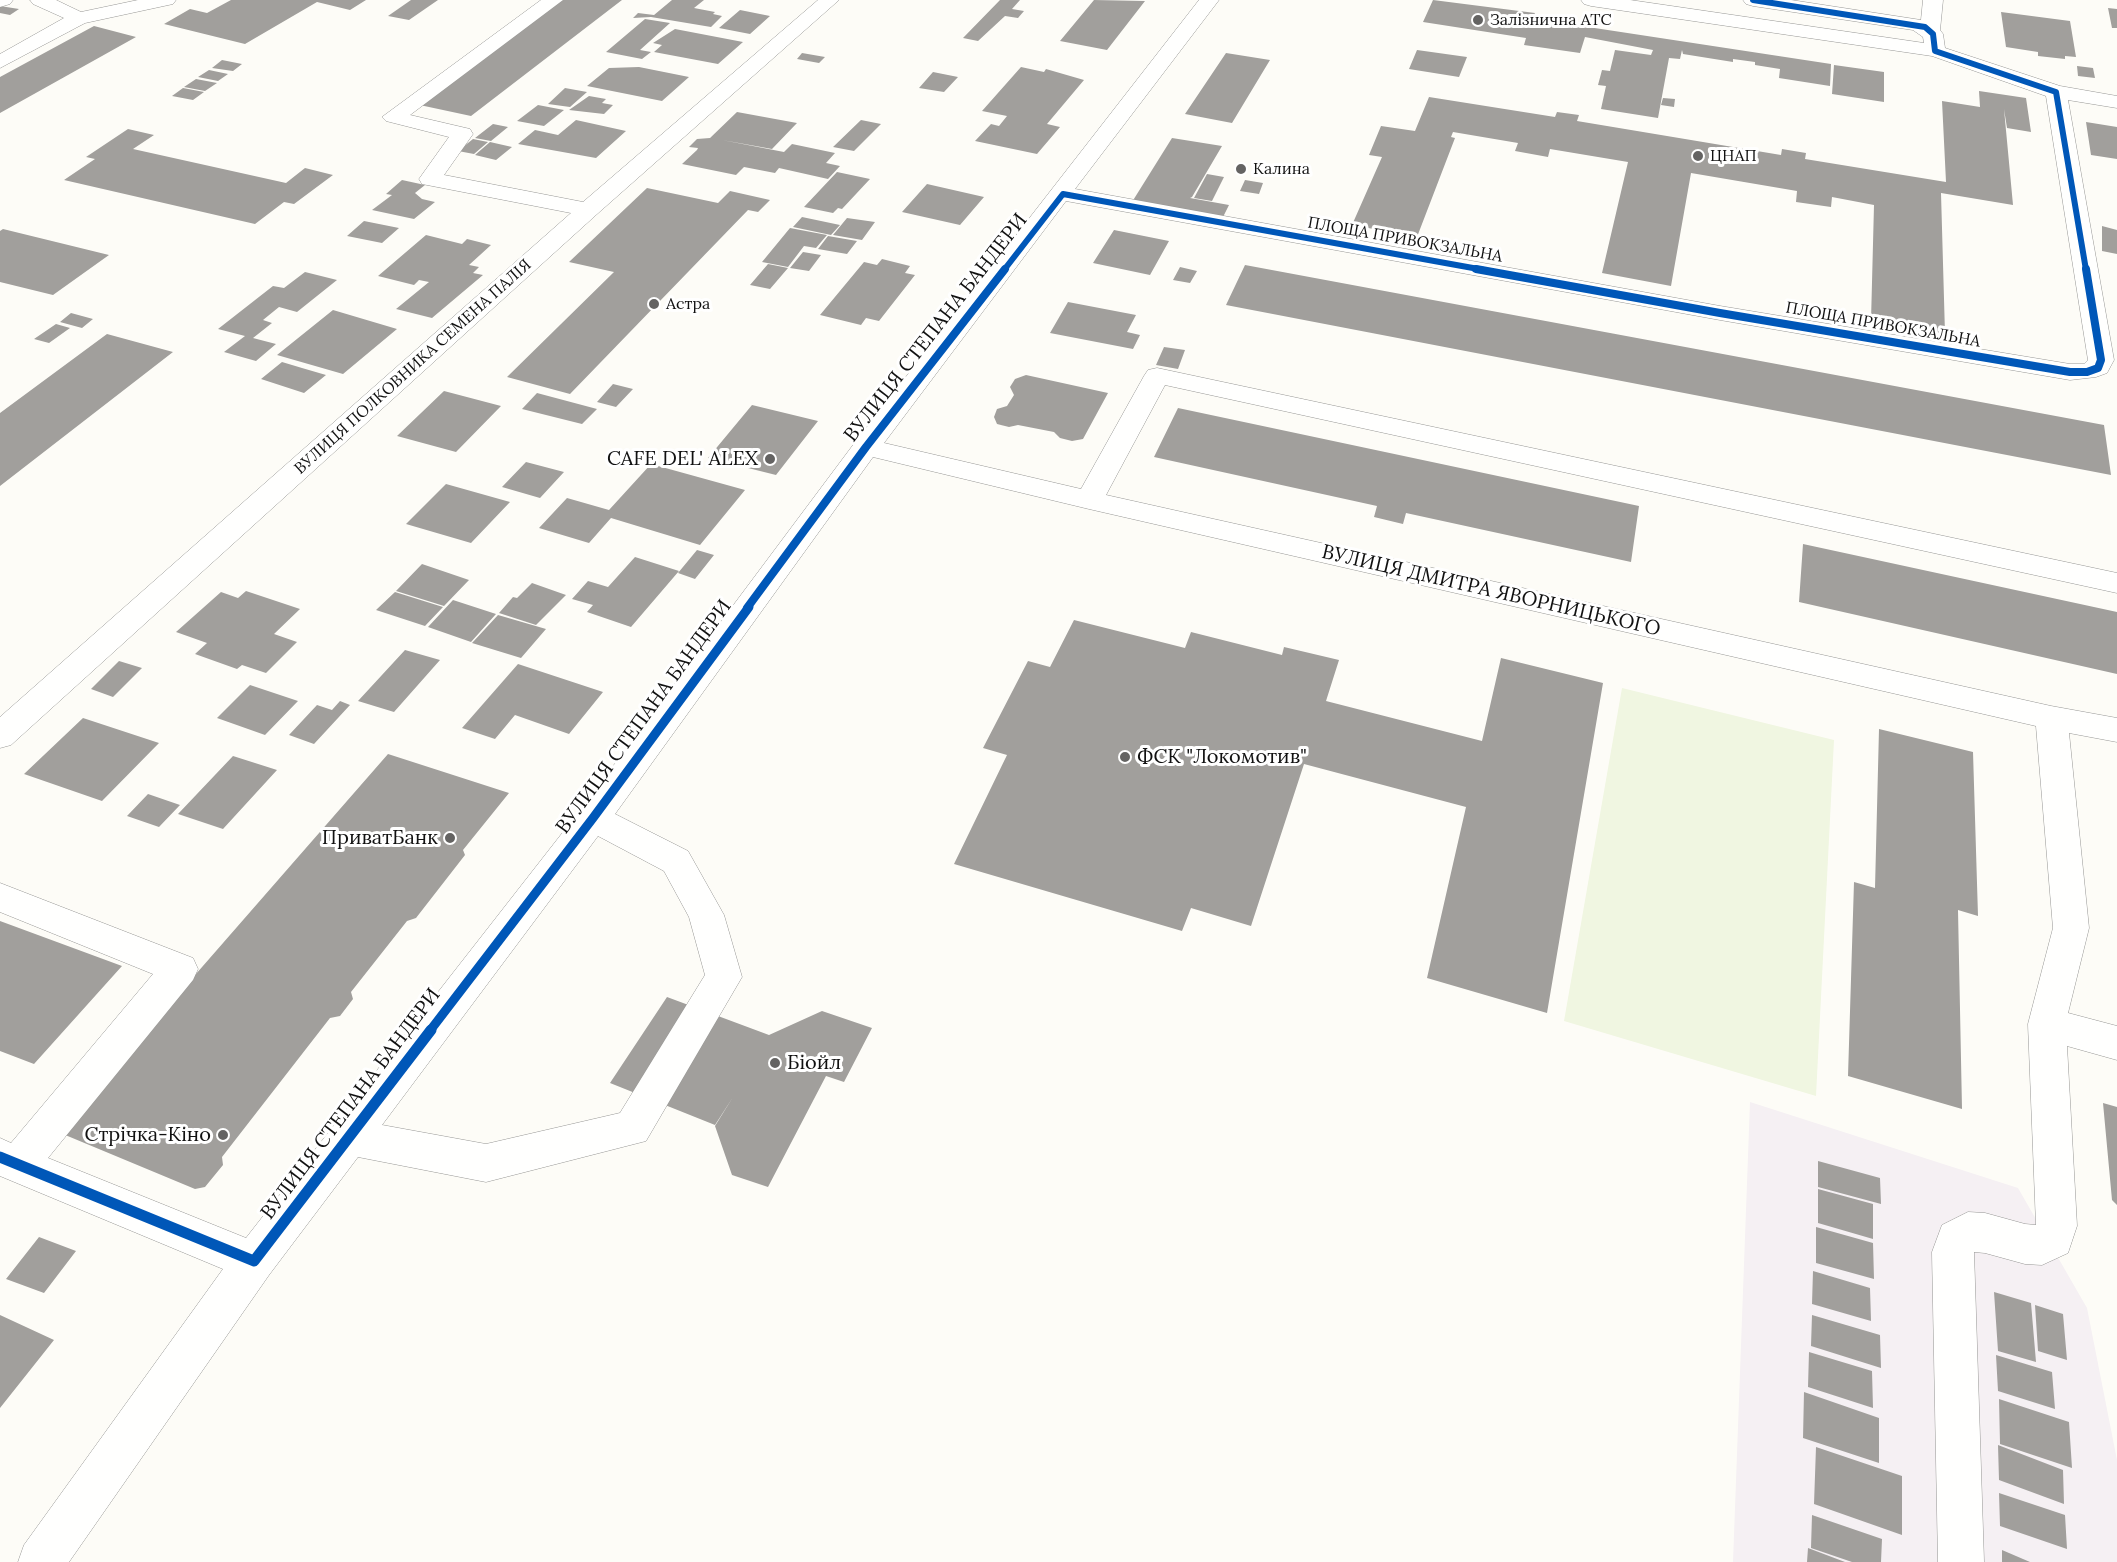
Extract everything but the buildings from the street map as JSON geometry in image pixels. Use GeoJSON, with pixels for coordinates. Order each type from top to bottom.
{"type":"FeatureCollection","features":[{"type":"Feature","properties":{"kind":"street"},"geometry":{"type":"LineString","coordinates":[[40,0],[79,18]]}},
{"type":"Feature","properties":{"kind":"street"},"geometry":{"type":"LineString","coordinates":[[0,62],[79,18],[166,0]]}},
{"type":"Feature","properties":{"kind":"street"},"geometry":{"type":"LineString","coordinates":[[553,0],[393,117],[462,134],[430,179],[588,210]]}},
{"type":"Feature","properties":{"kind":"street","name":"ВУЛИЦЯ ПОЛКОВНИКА СЕМЕНА ПАЛІЯ"},"geometry":{"type":"LineString","coordinates":[[0,736],[588,210],[829,0]]}},
{"type":"Feature","properties":{"kind":"street","name":"ВУЛИЦЯ СТЕПАНА БАНДЕРИ"},"geometry":{"type":"LineString","coordinates":[[41,1562],[254,1261],[593,818],[866,447],[1063,194],[1209,0]]}},
{"type":"Feature","properties":{"kind":"street"},"geometry":{"type":"LineString","coordinates":[[1591,0],[1935,51],[2056,92],[2117,102]]}},
{"type":"Feature","properties":{"kind":"street"},"geometry":{"type":"LineString","coordinates":[[1753,0],[1908,23],[1930,30]]}},
{"type":"Feature","properties":{"kind":"street"},"geometry":{"type":"LineString","coordinates":[[1933,0],[1930,30],[1935,38],[1935,51]]}},
{"type":"Feature","properties":{"kind":"street","name":"ПЛОЩА ПРИВОКЗАЛЬНА"},"geometry":{"type":"LineString","coordinates":[[1063,194],[1720,313],[2070,372],[2087,372],[2098,368],[2101,360],[2056,92]]}},
{"type":"Feature","properties":{"kind":"street"},"geometry":{"type":"LineString","coordinates":[[1089,500],[1157,376],[2117,583]]}},
{"type":"Feature","properties":{"kind":"street","name":"ВУЛИЦЯ ДМИТРА ЯВОРНИЦЬКОГО"},"geometry":{"type":"LineString","coordinates":[[866,447],[1089,500],[2051,718],[2117,730]]}},
{"type":"Feature","properties":{"kind":"street"},"geometry":{"type":"LineString","coordinates":[[1961,1562],[1953,1252],[1957,1239],[1968,1232],[1985,1233],[2025,1244],[2042,1245],[2053,1239],[2057,1226],[2047,1024],[2071,928],[2051,718]]}},
{"type":"Feature","properties":{"kind":"street"},"geometry":{"type":"LineString","coordinates":[[348,1137],[486,1163],[632,1128],[724,977],[706,915],[676,861],[593,818]]}},
{"type":"Feature","properties":{"kind":"street"},"geometry":{"type":"LineString","coordinates":[[0,897],[180,969],[9,1160],[254,1261]]}},
{"type":"Feature","properties":{"kind":"street"},"geometry":{"type":"LineString","coordinates":[[2047,1024],[2117,1043]]}},
{"type":"Feature","properties":{"kind":"shaded area"},"geometry":{"type":"Polygon","coordinates":[[[1750,1102],[2018,1188],[2087,1308],[2117,1460],[2117,1562],[1733,1562],[1750,1102]]]}},
{"type":"Feature","properties":{"kind":"green space"},"geometry":{"type":"Polygon","coordinates":[[[1622,688],[1834,740],[1816,1096],[1564,1021],[1622,688]]]}},
{"type":"Feature","properties":{"kind":"cycle path"},"geometry":{"type":"LineString","coordinates":[[0,1157],[254,1261],[593,818],[866,447],[1063,194],[1720,313],[2070,372],[2087,372],[2098,368],[2101,360],[2056,92],[1935,51],[1933,34],[1925,27],[1753,0]]}},
{"type":"Feature","properties":{"kind":"place","name":"Залізнична АТС"},"geometry":{"type":"Point","coordinates":[1478,20]}},
{"type":"Feature","properties":{"kind":"place","name":"ЦНАП"},"geometry":{"type":"Point","coordinates":[1698,156]}},
{"type":"Feature","properties":{"kind":"place","name":"Калина"},"geometry":{"type":"Point","coordinates":[1241,169]}},
{"type":"Feature","properties":{"kind":"place","name":"Астра"},"geometry":{"type":"Point","coordinates":[654,304]}},
{"type":"Feature","properties":{"kind":"place","name":"CAFE DEL' ALEX"},"geometry":{"type":"Point","coordinates":[770,459]}},
{"type":"Feature","properties":{"kind":"place","name":"ФСК \"Локомотив\""},"geometry":{"type":"Point","coordinates":[1125,757]}},
{"type":"Feature","properties":{"kind":"place","name":"ПриватБанк"},"geometry":{"type":"Point","coordinates":[450,838]}},
{"type":"Feature","properties":{"kind":"place","name":"Біойл"},"geometry":{"type":"Point","coordinates":[775,1063]}},
{"type":"Feature","properties":{"kind":"place","name":"Стрічка-Кіно"},"geometry":{"type":"Point","coordinates":[223,1135]}}]}
